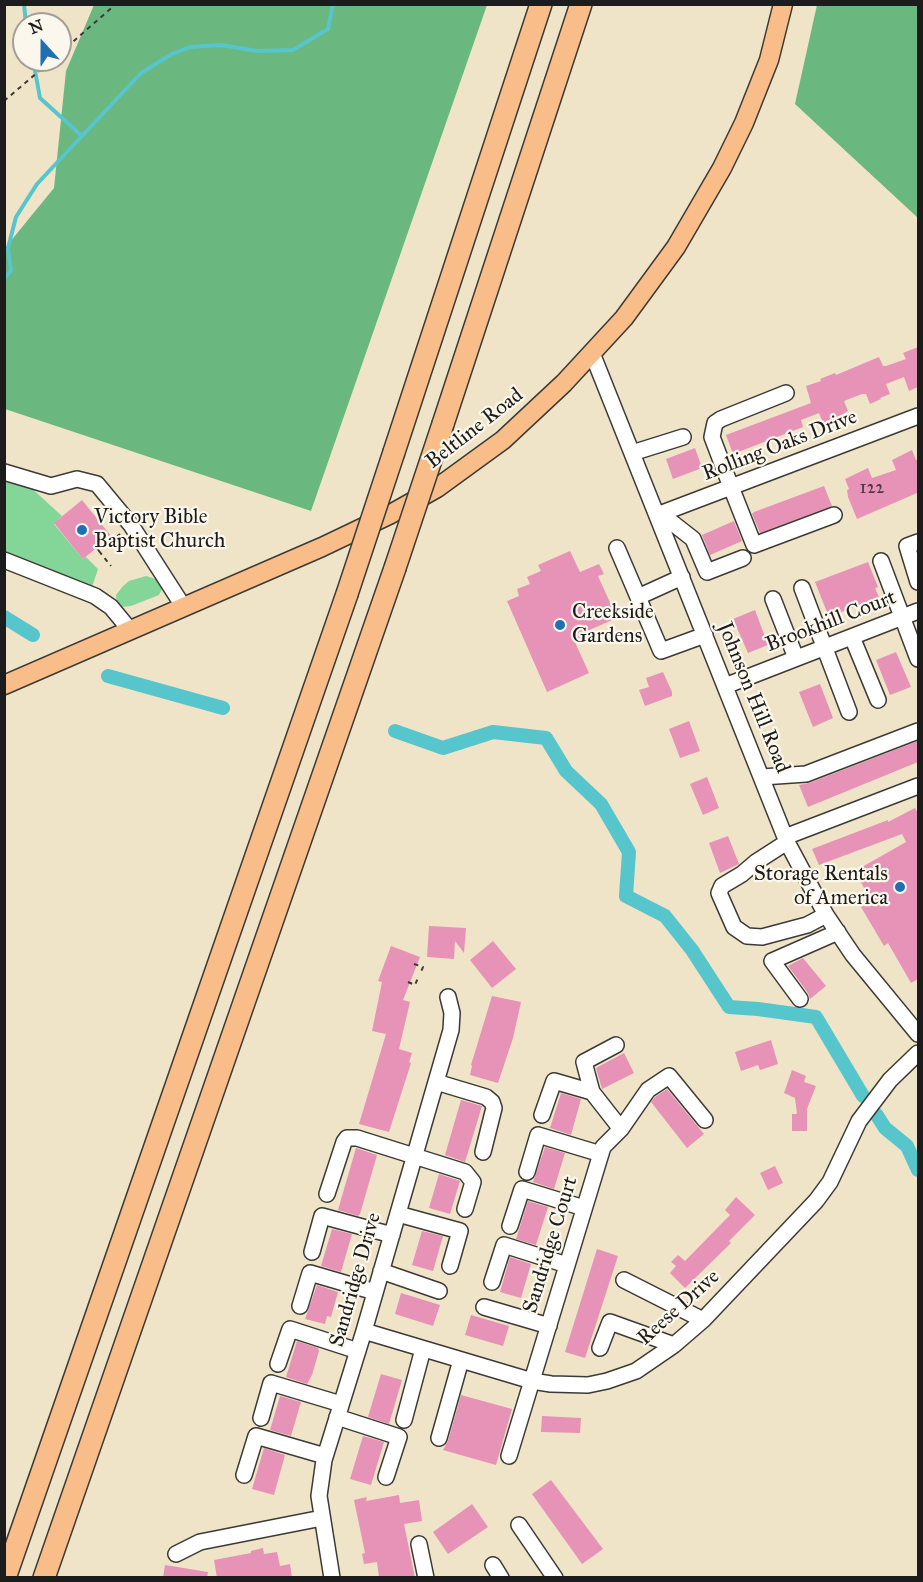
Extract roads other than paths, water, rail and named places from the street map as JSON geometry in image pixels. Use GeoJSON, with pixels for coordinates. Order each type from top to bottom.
{"type":"FeatureCollection","features":[{"type":"Feature","properties":{"kind":"highway"},"geometry":{"type":"LineString","coordinates":[[5,1578],[347,594],[542,4]]}},
{"type":"Feature","properties":{"kind":"highway"},"geometry":{"type":"LineString","coordinates":[[44,1578],[395,568],[580,4]]}},
{"type":"Feature","properties":{"kind":"main road","name":"Beltline Road"},"geometry":{"type":"LineString","coordinates":[[6,680],[130,630],[356,531],[437,488],[503,440],[550,397],[624,318],[676,247],[717,177],[755,96],[769,60],[783,4]]}},
{"type":"Feature","properties":{"kind":"street","name":"Johnson Hill Road"},"geometry":{"type":"LineString","coordinates":[[592,353],[659,515],[786,839],[826,915],[853,955],[918,1034]]}},
{"type":"Feature","properties":{"kind":"street"},"geometry":{"type":"LineString","coordinates":[[786,393],[721,418],[715,423],[712,437],[731,487],[754,545],[834,515]]}},
{"type":"Feature","properties":{"kind":"street","name":"Rolling Oaks Drive"},"geometry":{"type":"LineString","coordinates":[[659,515],[918,416]]}},
{"type":"Feature","properties":{"kind":"street"},"geometry":{"type":"LineString","coordinates":[[632,453],[683,436]]}},
{"type":"Feature","properties":{"kind":"street"},"geometry":{"type":"LineString","coordinates":[[4,472],[51,486],[77,479],[97,484],[131,525],[183,606]]}},
{"type":"Feature","properties":{"kind":"street"},"geometry":{"type":"LineString","coordinates":[[659,515],[693,539],[707,572],[743,558]]}},
{"type":"Feature","properties":{"kind":"street"},"geometry":{"type":"LineString","coordinates":[[918,542],[907,546],[918,582]]}},
{"type":"Feature","properties":{"kind":"street"},"geometry":{"type":"LineString","coordinates":[[617,548],[661,651],[705,635]]}},
{"type":"Feature","properties":{"kind":"street"},"geometry":{"type":"LineString","coordinates":[[4,560],[95,596],[111,607],[130,630]]}},
{"type":"Feature","properties":{"kind":"street"},"geometry":{"type":"LineString","coordinates":[[881,561],[918,659]]}},
{"type":"Feature","properties":{"kind":"street"},"geometry":{"type":"LineString","coordinates":[[638,597],[682,577]]}},
{"type":"Feature","properties":{"kind":"street"},"geometry":{"type":"LineString","coordinates":[[802,588],[849,712]]}},
{"type":"Feature","properties":{"kind":"street"},"geometry":{"type":"LineString","coordinates":[[773,599],[796,658]]}},
{"type":"Feature","properties":{"kind":"street","name":"Brookhill Court"},"geometry":{"type":"LineString","coordinates":[[725,686],[918,611]]}},
{"type":"Feature","properties":{"kind":"street"},"geometry":{"type":"LineString","coordinates":[[852,637],[878,700]]}},
{"type":"Feature","properties":{"kind":"street"},"geometry":{"type":"LineString","coordinates":[[762,777],[806,774],[918,731]]}},
{"type":"Feature","properties":{"kind":"street"},"geometry":{"type":"LineString","coordinates":[[826,915],[807,925],[762,937],[747,936],[734,927],[719,893],[722,886],[742,874],[786,839],[918,786]]}},
{"type":"Feature","properties":{"kind":"street"},"geometry":{"type":"LineString","coordinates":[[800,999],[772,960],[838,932]]}},
{"type":"Feature","properties":{"kind":"street","name":"Sandridge Drive"},"geometry":{"type":"LineString","coordinates":[[332,1578],[318,1496],[325,1456],[364,1331],[451,1030],[452,1013],[448,997]]}},
{"type":"Feature","properties":{"kind":"street"},"geometry":{"type":"LineString","coordinates":[[616,1045],[584,1062],[592,1092],[621,1129]]}},
{"type":"Feature","properties":{"kind":"street","name":"Reese Drive"},"geometry":{"type":"LineString","coordinates":[[364,1331],[532,1381],[569,1386],[607,1381],[642,1368],[703,1320],[820,1197],[830,1182],[859,1120],[890,1080],[918,1053]]}},
{"type":"Feature","properties":{"kind":"street","name":"Sandridge Court"},"geometry":{"type":"LineString","coordinates":[[509,1456],[603,1147],[621,1129],[648,1090],[669,1076],[705,1120]]}},
{"type":"Feature","properties":{"kind":"street"},"geometry":{"type":"LineString","coordinates":[[542,1115],[554,1081],[592,1092]]}},
{"type":"Feature","properties":{"kind":"street"},"geometry":{"type":"LineString","coordinates":[[436,1082],[486,1097],[492,1102],[494,1108],[483,1152]]}},
{"type":"Feature","properties":{"kind":"street"},"geometry":{"type":"LineString","coordinates":[[527,1172],[538,1135],[601,1154]]}},
{"type":"Feature","properties":{"kind":"street"},"geometry":{"type":"LineString","coordinates":[[327,1194],[344,1142],[347,1138],[357,1138],[469,1175],[472,1182],[465,1209]]}},
{"type":"Feature","properties":{"kind":"street"},"geometry":{"type":"LineString","coordinates":[[510,1226],[522,1189],[584,1208]]}},
{"type":"Feature","properties":{"kind":"street"},"geometry":{"type":"LineString","coordinates":[[398,1214],[460,1231],[450,1266]]}},
{"type":"Feature","properties":{"kind":"street"},"geometry":{"type":"LineString","coordinates":[[312,1252],[322,1216],[392,1235]]}},
{"type":"Feature","properties":{"kind":"street"},"geometry":{"type":"LineString","coordinates":[[492,1282],[504,1245],[567,1265]]}},
{"type":"Feature","properties":{"kind":"street"},"geometry":{"type":"LineString","coordinates":[[381,1271],[439,1291]]}},
{"type":"Feature","properties":{"kind":"street"},"geometry":{"type":"LineString","coordinates":[[300,1306],[310,1273],[375,1292]]}},
{"type":"Feature","properties":{"kind":"street"},"geometry":{"type":"LineString","coordinates":[[624,1280],[703,1320]]}},
{"type":"Feature","properties":{"kind":"street"},"geometry":{"type":"LineString","coordinates":[[484,1307],[549,1326]]}},
{"type":"Feature","properties":{"kind":"street"},"geometry":{"type":"LineString","coordinates":[[600,1348],[610,1322],[674,1345]]}},
{"type":"Feature","properties":{"kind":"street"},"geometry":{"type":"LineString","coordinates":[[278,1365],[290,1329],[358,1351]]}},
{"type":"Feature","properties":{"kind":"street"},"geometry":{"type":"LineString","coordinates":[[404,1420],[423,1349]]}},
{"type":"Feature","properties":{"kind":"street"},"geometry":{"type":"LineString","coordinates":[[439,1438],[461,1360]]}},
{"type":"Feature","properties":{"kind":"street"},"geometry":{"type":"LineString","coordinates":[[261,1418],[271,1383],[399,1437],[386,1477]]}},
{"type":"Feature","properties":{"kind":"street"},"geometry":{"type":"LineString","coordinates":[[244,1475],[256,1436],[325,1456]]}},
{"type":"Feature","properties":{"kind":"street"},"geometry":{"type":"LineString","coordinates":[[176,1554],[200,1542],[322,1518]]}},
{"type":"Feature","properties":{"kind":"street"},"geometry":{"type":"LineString","coordinates":[[519,1525],[555,1578]]}},
{"type":"Feature","properties":{"kind":"street"},"geometry":{"type":"LineString","coordinates":[[419,1544],[426,1578]]}},
{"type":"Feature","properties":{"kind":"waterway"},"geometry":{"type":"LineString","coordinates":[[24,4],[25,12]]}},
{"type":"Feature","properties":{"kind":"waterway"},"geometry":{"type":"LineString","coordinates":[[4,278],[11,271],[8,248],[16,217],[37,184],[141,73],[172,54],[190,47],[221,45],[257,51],[293,50],[328,29],[333,4]]}},
{"type":"Feature","properties":{"kind":"waterway"},"geometry":{"type":"LineString","coordinates":[[35,72],[40,98],[82,136]]}},
{"type":"Feature","properties":{"kind":"waterway"},"geometry":{"type":"LineString","coordinates":[[4,617],[33,635]]}},
{"type":"Feature","properties":{"kind":"waterway"},"geometry":{"type":"LineString","coordinates":[[108,676],[223,708]]}},
{"type":"Feature","properties":{"kind":"waterway"},"geometry":{"type":"LineString","coordinates":[[395,731],[443,748],[493,732],[546,738],[566,771],[601,804],[629,852],[626,896],[665,916],[692,950],[729,1007],[816,1017],[863,1096]]}},
{"type":"Feature","properties":{"kind":"waterway"},"geometry":{"type":"LineString","coordinates":[[876,1114],[885,1128],[907,1146],[918,1170]]}},
{"type":"Feature","properties":{"kind":"place","name":"Victory Bible Baptist Church"},"geometry":{"type":"Point","coordinates":[82,530]}},
{"type":"Feature","properties":{"kind":"place","name":"Creekside Gardens"},"geometry":{"type":"Point","coordinates":[560,625]}},
{"type":"Feature","properties":{"kind":"place","name":"Storage Rentals of America"},"geometry":{"type":"Point","coordinates":[900,887]}}]}
